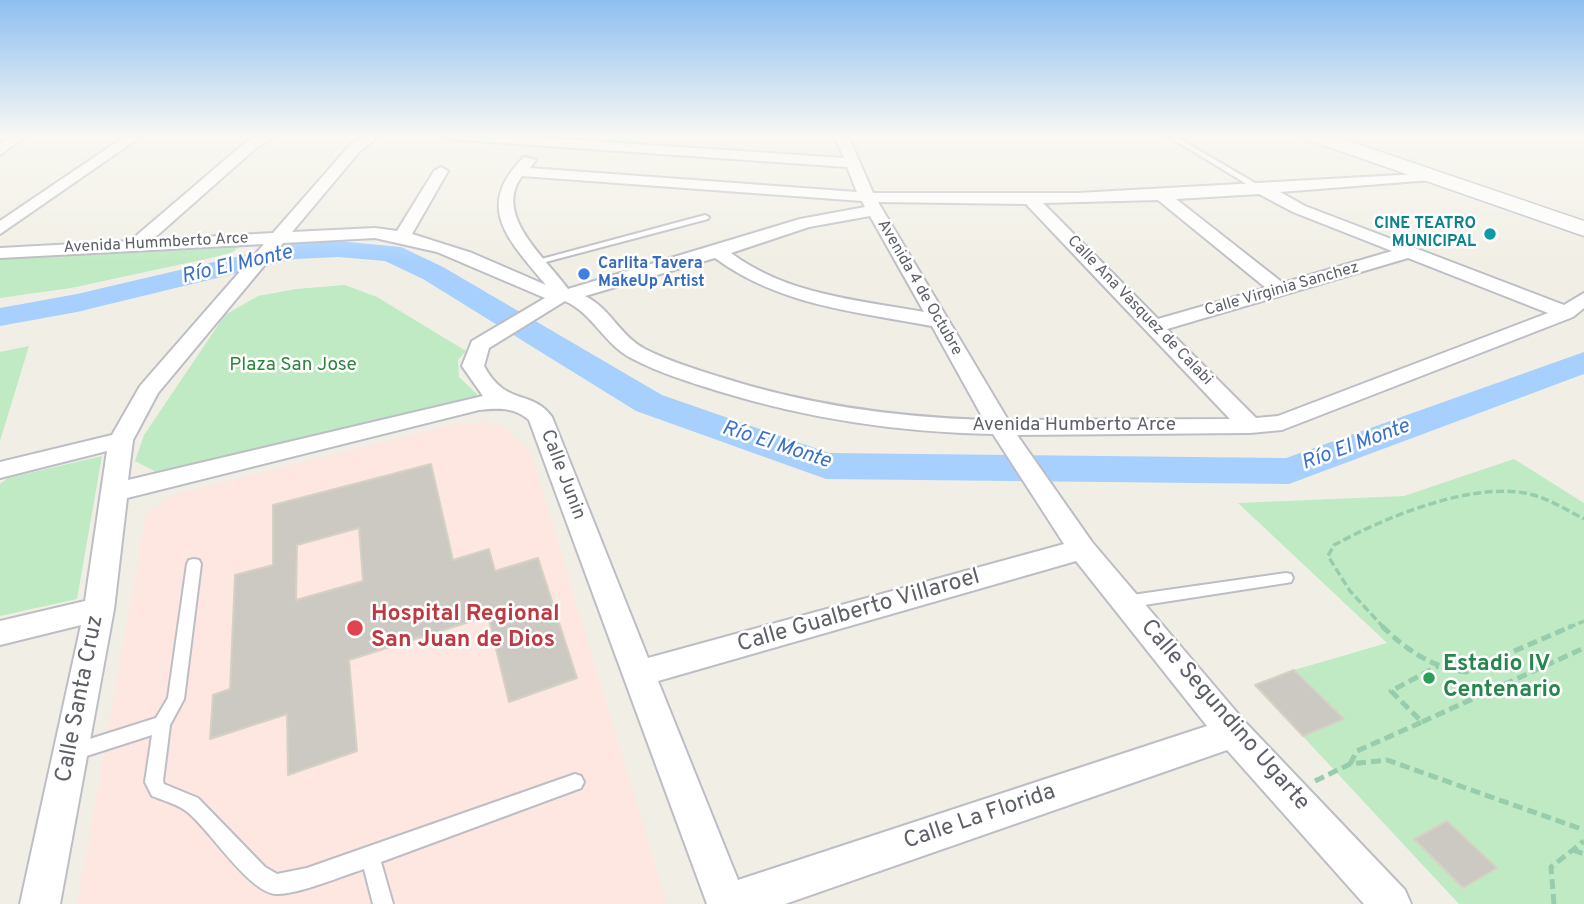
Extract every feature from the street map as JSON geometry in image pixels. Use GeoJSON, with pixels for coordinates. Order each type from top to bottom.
{"type":"FeatureCollection","features":[{"type":"Feature","properties":{"kind":"main road"},"geometry":{"type":"LineString","coordinates":[[1434,177],[1584,229]]}},
{"type":"Feature","properties":{"kind":"street"},"geometry":{"type":"LineString","coordinates":[[0,229],[75,177]]}},
{"type":"Feature","properties":{"kind":"street"},"geometry":{"type":"LineString","coordinates":[[136,245],[214,177]]}},
{"type":"Feature","properties":{"kind":"street"},"geometry":{"type":"LineString","coordinates":[[0,470],[121,440],[148,391],[330,177]]}},
{"type":"Feature","properties":{"kind":"street"},"geometry":{"type":"LineString","coordinates":[[403,235],[437,177]]}},
{"type":"Feature","properties":{"kind":"street"},"geometry":{"type":"LineString","coordinates":[[514,177],[504,193],[509,224],[563,295]]}},
{"type":"Feature","properties":{"kind":"street"},"geometry":{"type":"LineString","coordinates":[[584,177],[871,204],[1263,190],[1417,177]]}},
{"type":"Feature","properties":{"kind":"street","name":"Avenida 4 de Octubre"},"geometry":{"type":"LineString","coordinates":[[859,177],[871,204],[1003,432],[1073,536]]}},
{"type":"Feature","properties":{"kind":"street"},"geometry":{"type":"LineString","coordinates":[[1263,190],[1299,209],[1566,313]]}},
{"type":"Feature","properties":{"kind":"street"},"geometry":{"type":"LineString","coordinates":[[1160,194],[1281,290]]}},
{"type":"Feature","properties":{"kind":"street","name":"Calle Ana Vasquez de Calabi"},"geometry":{"type":"LineString","coordinates":[[1028,197],[1156,326],[1250,426]]}},
{"type":"Feature","properties":{"kind":"street"},"geometry":{"type":"LineString","coordinates":[[500,400],[482,383],[472,366],[479,345],[535,309],[563,295],[718,252],[871,204]]}},
{"type":"Feature","properties":{"kind":"street","name":"Avenida Hummberto Arce"},"geometry":{"type":"LineString","coordinates":[[0,253],[136,245],[275,242],[340,233],[403,235],[563,295]]}},
{"type":"Feature","properties":{"kind":"street"},"geometry":{"type":"LineString","coordinates":[[718,252],[751,276],[765,281],[827,299],[938,321]]}},
{"type":"Feature","properties":{"kind":"street","name":"Calle Virginia Sanchez"},"geometry":{"type":"LineString","coordinates":[[1156,326],[1408,252]]}},
{"type":"Feature","properties":{"kind":"street","name":"Avenida Humberto Arce"},"geometry":{"type":"LineString","coordinates":[[563,295],[592,306],[608,330],[634,352],[692,375],[826,412],[877,420],[1003,432],[1282,423],[1566,313],[1584,299]]}},
{"type":"Feature","properties":{"kind":"street"},"geometry":{"type":"LineString","coordinates":[[116,492],[500,400]]}},
{"type":"Feature","properties":{"kind":"street","name":"Calle Junin"},"geometry":{"type":"LineString","coordinates":[[500,400],[520,404],[540,417],[727,904]]}},
{"type":"Feature","properties":{"kind":"street","name":"Calle Santa Cruz"},"geometry":{"type":"LineString","coordinates":[[40,904],[99,609],[121,440]]}},
{"type":"Feature","properties":{"kind":"street","name":"Calle Gualberto Villaroel"},"geometry":{"type":"LineString","coordinates":[[637,674],[1073,536]]}},
{"type":"Feature","properties":{"kind":"street","name":"Calle Segundino Ugarte"},"geometry":{"type":"LineString","coordinates":[[1073,536],[1233,733],[1391,904]]}},
{"type":"Feature","properties":{"kind":"street"},"geometry":{"type":"LineString","coordinates":[[0,633],[99,609]]}},
{"type":"Feature","properties":{"kind":"street","name":"Calle La Florida"},"geometry":{"type":"LineString","coordinates":[[727,904],[1233,733]]}},
{"type":"Feature","properties":{"kind":"lane"},"geometry":{"type":"LineString","coordinates":[[1241,177],[1263,190]]}},
{"type":"Feature","properties":{"kind":"lane"},"geometry":{"type":"LineString","coordinates":[[538,261],[705,217]]}},
{"type":"Feature","properties":{"kind":"lane"},"geometry":{"type":"LineString","coordinates":[[194,564],[176,699],[162,724],[154,782],[158,790],[192,804],[258,874],[275,884],[307,878],[370,857],[575,782]]}},
{"type":"Feature","properties":{"kind":"lane"},"geometry":{"type":"LineString","coordinates":[[1125,602],[1286,578]]}},
{"type":"Feature","properties":{"kind":"lane"},"geometry":{"type":"LineString","coordinates":[[70,753],[162,724]]}},
{"type":"Feature","properties":{"kind":"lane"},"geometry":{"type":"LineString","coordinates":[[370,857],[383,904]]}},
{"type":"Feature","properties":{"kind":"path"},"geometry":{"type":"LineString","coordinates":[[1584,519],[1524,493],[1489,492],[1447,501],[1359,533],[1334,545],[1328,556],[1336,573],[1358,603],[1411,650],[1439,666],[1466,672],[1584,621]]}},
{"type":"Feature","properties":{"kind":"path"},"geometry":{"type":"LineString","coordinates":[[1350,764],[1357,751],[1584,649]]}},
{"type":"Feature","properties":{"kind":"path"},"geometry":{"type":"LineString","coordinates":[[1422,722],[1391,691],[1439,666]]}},
{"type":"Feature","properties":{"kind":"path"},"geometry":{"type":"LineString","coordinates":[[1289,793],[1350,764],[1387,760],[1584,830]]}},
{"type":"Feature","properties":{"kind":"path"},"geometry":{"type":"LineString","coordinates":[[1554,904],[1551,867],[1584,841]]}},
{"type":"Feature","properties":{"kind":"path"},"geometry":{"type":"LineString","coordinates":[[1573,850],[1584,854]]}},
{"type":"Feature","properties":{"kind":"shaded area","name":"Hospital Regional San Juan de Dios"},"geometry":{"type":"Polygon","coordinates":[[[484,422],[502,426],[531,453],[667,904],[77,904],[146,514],[172,495],[450,425],[484,422]]]}},
{"type":"Feature","properties":{"kind":"green space"},"geometry":{"type":"Polygon","coordinates":[[[241,244],[233,252],[215,257],[71,288],[0,298],[0,258],[241,244]]]}},
{"type":"Feature","properties":{"kind":"green space","name":"Plaza San Jose"},"geometry":{"type":"Polygon","coordinates":[[[345,285],[377,297],[466,351],[458,360],[459,377],[482,399],[184,470],[156,472],[135,461],[144,435],[225,315],[258,296],[296,289],[345,285]]]}},
{"type":"Feature","properties":{"kind":"green space"},"geometry":{"type":"Polygon","coordinates":[[[29,346],[0,441],[0,352],[29,346]]]}},
{"type":"Feature","properties":{"kind":"green space"},"geometry":{"type":"Polygon","coordinates":[[[102,456],[77,599],[0,616],[0,484],[8,478],[102,456]]]}},
{"type":"Feature","properties":{"kind":"green space","name":"Estadio IV Centenario"},"geometry":{"type":"Polygon","coordinates":[[[1514,459],[1584,503],[1584,904],[1459,904],[1255,685],[1294,670],[1387,643],[1238,503],[1404,496],[1514,459]]]}},
{"type":"Feature","properties":{"kind":"building"},"geometry":{"type":"Polygon","coordinates":[[[431,464],[453,560],[489,549],[495,571],[538,558],[577,678],[509,702],[488,616],[349,660],[357,751],[288,775],[287,714],[210,739],[213,695],[230,689],[235,575],[273,565],[273,505],[431,464]],[[359,528],[297,545],[296,600],[363,581],[359,528]]]}},
{"type":"Feature","properties":{"kind":"building"},"geometry":{"type":"Polygon","coordinates":[[[1294,670],[1344,719],[1303,736],[1255,685],[1294,670]]]}},
{"type":"Feature","properties":{"kind":"building"},"geometry":{"type":"Polygon","coordinates":[[[1447,821],[1497,868],[1463,888],[1414,839],[1447,821]]]}},
{"type":"Feature","properties":{"kind":"waterway","name":"Río El Monte"},"geometry":{"type":"LineString","coordinates":[[0,317],[77,303],[295,251],[338,249],[391,253],[433,273],[649,403],[826,466],[1289,471],[1584,362]]}},
{"type":"Feature","properties":{"kind":"place","name":"CINE TEATRO MUNICIPAL"},"geometry":{"type":"Point","coordinates":[1490,234]}},
{"type":"Feature","properties":{"kind":"place","name":"Carlita Tavera MakeUp Artist"},"geometry":{"type":"Point","coordinates":[584,274]}},
{"type":"Feature","properties":{"kind":"place","name":"Hospital Regional San Juan de Dios"},"geometry":{"type":"Point","coordinates":[355,628]}},
{"type":"Feature","properties":{"kind":"place","name":"Estadio IV Centenario"},"geometry":{"type":"Point","coordinates":[1429,678]}}]}
